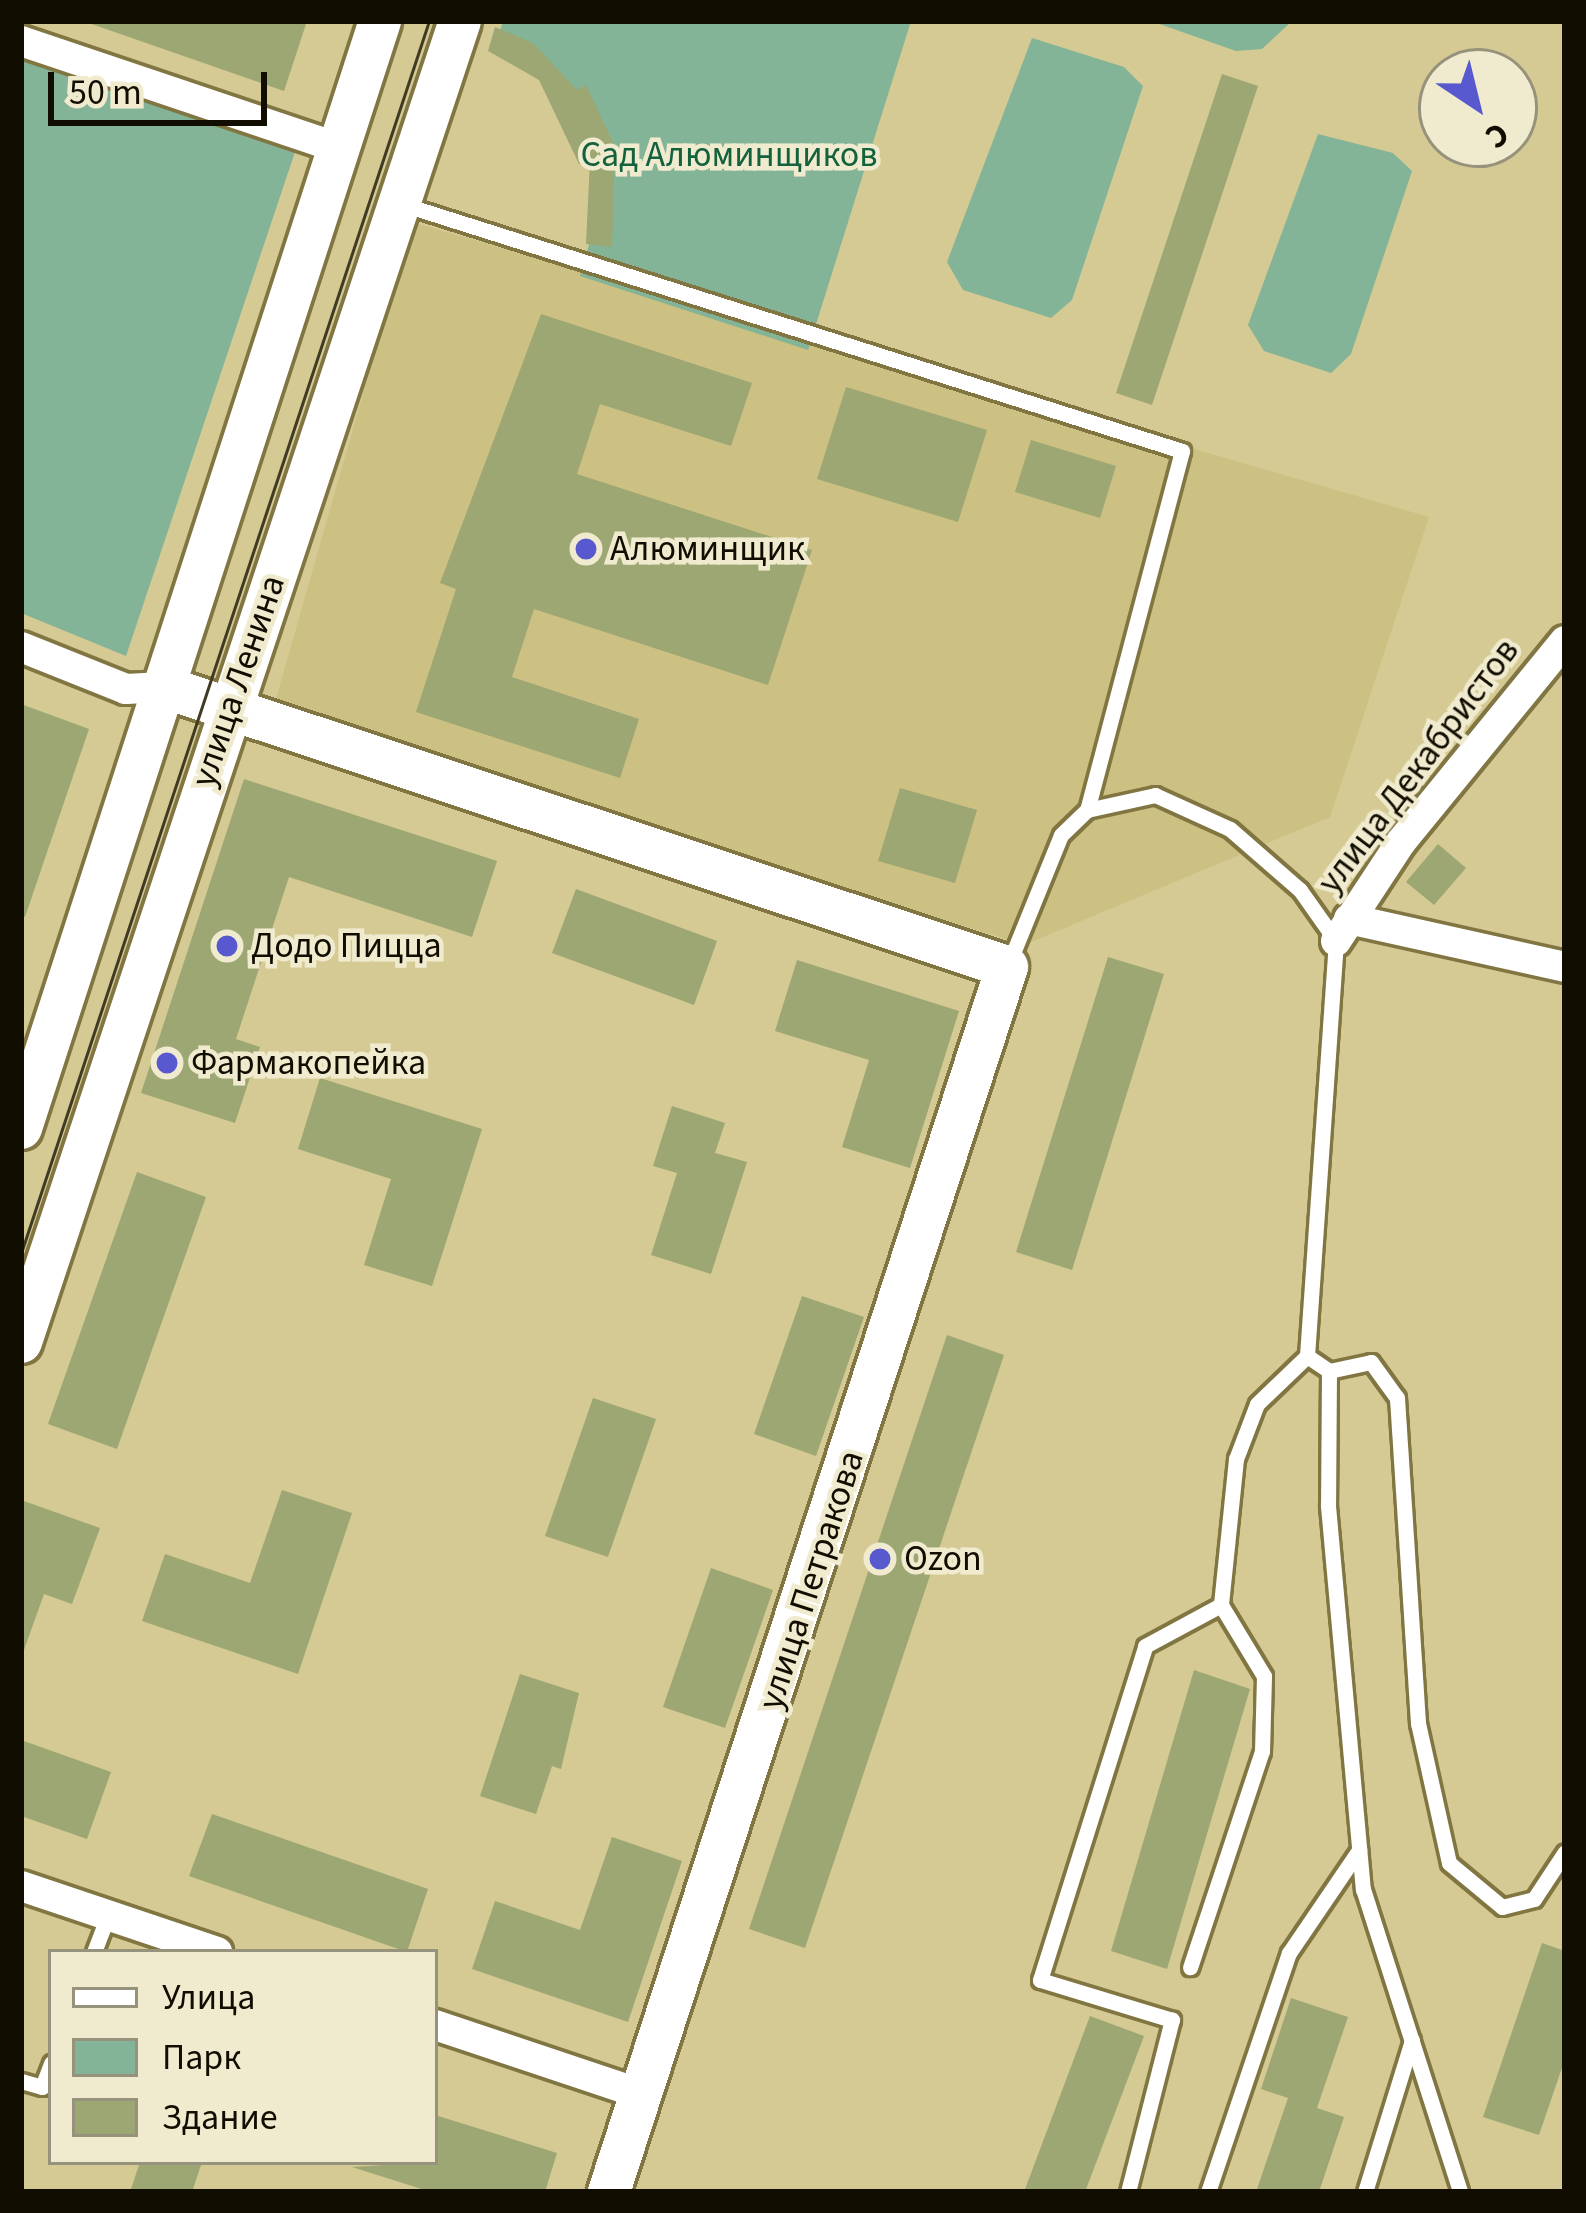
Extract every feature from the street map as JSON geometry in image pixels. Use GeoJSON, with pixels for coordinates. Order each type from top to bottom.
{"type":"FeatureCollection","features":[{"type":"Feature","properties":{"kind":"main road","name":"улица Ленина"},"geometry":{"type":"LineString","coordinates":[[21,1128],[380,21]]}},
{"type":"Feature","properties":{"kind":"main road","name":"улица Ленина"},"geometry":{"type":"LineString","coordinates":[[21,1342],[460,21]]}},
{"type":"Feature","properties":{"kind":"main road"},"geometry":{"type":"LineString","coordinates":[[164,687],[1007,967]]}},
{"type":"Feature","properties":{"kind":"main road","name":"улица Петракова"},"geometry":{"type":"LineString","coordinates":[[609,2192],[1007,967]]}},
{"type":"Feature","properties":{"kind":"street"},"geometry":{"type":"LineString","coordinates":[[21,41],[336,147]]}},
{"type":"Feature","properties":{"kind":"street","name":"улица Декабристов"},"geometry":{"type":"LineString","coordinates":[[1343,930],[1565,640]]}},
{"type":"Feature","properties":{"kind":"street"},"geometry":{"type":"LineString","coordinates":[[21,647],[126,689],[164,687]]}},
{"type":"Feature","properties":{"kind":"street"},"geometry":{"type":"LineString","coordinates":[[1343,930],[1565,968]]}},
{"type":"Feature","properties":{"kind":"street"},"geometry":{"type":"LineString","coordinates":[[21,1886],[208,1949]]}},
{"type":"Feature","properties":{"kind":"street"},"geometry":{"type":"LineString","coordinates":[[438,2026],[641,2094]]}},
{"type":"Feature","properties":{"kind":"lane"},"geometry":{"type":"LineString","coordinates":[[400,202],[1182,451],[1087,810],[1039,870],[1007,967]]}},
{"type":"Feature","properties":{"kind":"lane"},"geometry":{"type":"LineString","coordinates":[[1087,810],[1155,794],[1230,829],[1343,930],[1306,1356],[1257,1404],[1236,1460],[1221,1605],[1264,1676],[1262,1750],[1190,1967]]}},
{"type":"Feature","properties":{"kind":"lane"},"geometry":{"type":"LineString","coordinates":[[1306,1356],[1329,1372],[1371,1362],[1397,1398],[1418,1723],[1449,1863],[1502,1906],[1534,1899],[1565,1852]]}},
{"type":"Feature","properties":{"kind":"lane"},"geometry":{"type":"LineString","coordinates":[[1329,1372],[1328,1506],[1359,1850],[1460,2192]]}},
{"type":"Feature","properties":{"kind":"lane"},"geometry":{"type":"LineString","coordinates":[[1128,2192],[1172,2020],[1040,1980],[1145,1646],[1221,1605]]}},
{"type":"Feature","properties":{"kind":"lane"},"geometry":{"type":"LineString","coordinates":[[1208,2192],[1289,1953],[1359,1850]]}},
{"type":"Feature","properties":{"kind":"lane"},"geometry":{"type":"LineString","coordinates":[[95,1949],[108,1916]]}},
{"type":"Feature","properties":{"kind":"lane"},"geometry":{"type":"LineString","coordinates":[[1365,2192],[1413,2038]]}},
{"type":"Feature","properties":{"kind":"lane"},"geometry":{"type":"LineString","coordinates":[[21,2081],[41,2087],[48,2070]]}},
{"type":"Feature","properties":{"kind":"shaded area"},"geometry":{"type":"Polygon","coordinates":[[[412,222],[1429,517],[1330,817],[1024,945],[274,706],[412,222]]]}},
{"type":"Feature","properties":{"kind":"green space","name":"Сад Алюминщиков"},"geometry":{"type":"Polygon","coordinates":[[[503,21],[911,21],[808,350],[580,276],[602,200],[570,95],[498,37],[503,21]]]}},
{"type":"Feature","properties":{"kind":"green space"},"geometry":{"type":"Polygon","coordinates":[[[1151,21],[1292,21],[1262,49],[1236,51],[1151,21]]]}},
{"type":"Feature","properties":{"kind":"green space"},"geometry":{"type":"Polygon","coordinates":[[[1032,38],[1124,67],[1143,86],[1072,300],[1051,318],[963,290],[947,262],[1032,38]]]}},
{"type":"Feature","properties":{"kind":"green space"},"geometry":{"type":"Polygon","coordinates":[[[21,41],[298,143],[126,656],[21,613],[21,41]]]}},
{"type":"Feature","properties":{"kind":"green space"},"geometry":{"type":"Polygon","coordinates":[[[1318,134],[1393,153],[1412,171],[1351,354],[1331,373],[1264,351],[1248,325],[1318,134]]]}},
{"type":"Feature","properties":{"kind":"building"},"geometry":{"type":"Polygon","coordinates":[[[83,21],[307,21],[284,91],[83,21]]]}},
{"type":"Feature","properties":{"kind":"building"},"geometry":{"type":"Polygon","coordinates":[[[495,27],[533,43],[577,90],[586,85],[615,147],[612,247],[586,244],[590,160],[579,164],[539,80],[488,51],[495,27]]]}},
{"type":"Feature","properties":{"kind":"building"},"geometry":{"type":"Polygon","coordinates":[[[1222,74],[1258,86],[1152,405],[1116,393],[1222,74]]]}},
{"type":"Feature","properties":{"kind":"building"},"geometry":{"type":"Polygon","coordinates":[[[541,314],[752,383],[731,446],[600,404],[577,474],[812,550],[768,685],[534,609],[512,677],[639,719],[620,778],[416,712],[456,589],[440,583],[541,314]]]}},
{"type":"Feature","properties":{"kind":"building"},"geometry":{"type":"Polygon","coordinates":[[[846,387],[987,430],[958,522],[817,479],[846,387]]]}},
{"type":"Feature","properties":{"kind":"building"},"geometry":{"type":"Polygon","coordinates":[[[1031,440],[1116,466],[1100,518],[1015,492],[1031,440]]]}},
{"type":"Feature","properties":{"kind":"building"},"geometry":{"type":"Polygon","coordinates":[[[21,704],[89,729],[25,917],[21,916],[21,704]]]}},
{"type":"Feature","properties":{"kind":"building"},"geometry":{"type":"Polygon","coordinates":[[[244,779],[497,861],[472,937],[289,877],[236,1039],[260,1047],[235,1123],[141,1093],[244,779]]]}},
{"type":"Feature","properties":{"kind":"building"},"geometry":{"type":"Polygon","coordinates":[[[900,788],[977,810],[955,883],[878,861],[900,788]]]}},
{"type":"Feature","properties":{"kind":"building"},"geometry":{"type":"Polygon","coordinates":[[[1438,844],[1466,868],[1434,905],[1406,882],[1438,844]]]}},
{"type":"Feature","properties":{"kind":"building"},"geometry":{"type":"Polygon","coordinates":[[[576,889],[717,941],[694,1005],[552,953],[576,889]]]}},
{"type":"Feature","properties":{"kind":"building"},"geometry":{"type":"Polygon","coordinates":[[[1108,957],[1164,974],[1072,1270],[1016,1252],[1108,957]]]}},
{"type":"Feature","properties":{"kind":"building"},"geometry":{"type":"Polygon","coordinates":[[[797,960],[959,1011],[910,1168],[842,1147],[869,1060],[775,1031],[797,960]]]}},
{"type":"Feature","properties":{"kind":"building"},"geometry":{"type":"Polygon","coordinates":[[[320,1078],[482,1129],[432,1286],[364,1265],[391,1179],[298,1149],[320,1078]]]}},
{"type":"Feature","properties":{"kind":"building"},"geometry":{"type":"Polygon","coordinates":[[[672,1106],[725,1123],[715,1153],[747,1162],[711,1274],[651,1255],[677,1173],[653,1166],[672,1106]]]}},
{"type":"Feature","properties":{"kind":"building"},"geometry":{"type":"Polygon","coordinates":[[[137,1172],[206,1197],[117,1449],[48,1424],[137,1172]]]}},
{"type":"Feature","properties":{"kind":"building"},"geometry":{"type":"Polygon","coordinates":[[[802,1296],[864,1317],[816,1456],[754,1434],[802,1296]]]}},
{"type":"Feature","properties":{"kind":"building"},"geometry":{"type":"Polygon","coordinates":[[[947,1335],[1004,1355],[805,1948],[749,1929],[947,1335]]]}},
{"type":"Feature","properties":{"kind":"building"},"geometry":{"type":"Polygon","coordinates":[[[593,1398],[656,1419],[608,1557],[545,1536],[593,1398]]]}},
{"type":"Feature","properties":{"kind":"building"},"geometry":{"type":"Polygon","coordinates":[[[282,1490],[352,1513],[298,1674],[142,1621],[165,1554],[250,1583],[282,1490]]]}},
{"type":"Feature","properties":{"kind":"building"},"geometry":{"type":"Polygon","coordinates":[[[21,1500],[100,1528],[72,1604],[44,1594],[24,1650],[21,1500]]]}},
{"type":"Feature","properties":{"kind":"building"},"geometry":{"type":"Polygon","coordinates":[[[711,1568],[773,1590],[725,1728],[663,1707],[711,1568]]]}},
{"type":"Feature","properties":{"kind":"building"},"geometry":{"type":"Polygon","coordinates":[[[1194,1670],[1250,1689],[1167,1969],[1111,1951],[1194,1670]]]}},
{"type":"Feature","properties":{"kind":"building"},"geometry":{"type":"Polygon","coordinates":[[[520,1674],[579,1693],[561,1769],[552,1766],[536,1814],[480,1796],[520,1674]]]}},
{"type":"Feature","properties":{"kind":"building"},"geometry":{"type":"Polygon","coordinates":[[[21,1740],[111,1772],[87,1839],[21,1816],[21,1740]]]}},
{"type":"Feature","properties":{"kind":"building"},"geometry":{"type":"Polygon","coordinates":[[[212,1814],[428,1889],[408,1949],[398,1949],[189,1876],[212,1814]]]}},
{"type":"Feature","properties":{"kind":"building"},"geometry":{"type":"Polygon","coordinates":[[[612,1837],[682,1861],[628,2022],[472,1969],[495,1901],[580,1930],[612,1837]]]}},
{"type":"Feature","properties":{"kind":"building"},"geometry":{"type":"Polygon","coordinates":[[[1542,1943],[1565,1951],[1565,2059],[1539,2135],[1483,2117],[1542,1943]]]}},
{"type":"Feature","properties":{"kind":"building"},"geometry":{"type":"Polygon","coordinates":[[[1291,1998],[1348,2017],[1317,2108],[1344,2117],[1319,2192],[1256,2192],[1288,2098],[1261,2089],[1291,1998]]]}},
{"type":"Feature","properties":{"kind":"building"},"geometry":{"type":"Polygon","coordinates":[[[1090,2016],[1144,2036],[1085,2192],[1024,2192],[1090,2016]]]}},
{"type":"Feature","properties":{"kind":"building"},"geometry":{"type":"Polygon","coordinates":[[[438,2116],[557,2153],[545,2192],[431,2192],[352,2167],[438,2165],[438,2116]]]}},
{"type":"Feature","properties":{"kind":"building"},"geometry":{"type":"Polygon","coordinates":[[[139,2165],[201,2165],[192,2192],[130,2192],[139,2165]]]}},
{"type":"Feature","properties":{"kind":"tram line"},"geometry":{"type":"LineString","coordinates":[[21,1253],[429,21]]}},
{"type":"Feature","properties":{"kind":"place","name":"Алюминщик"},"geometry":{"type":"Point","coordinates":[586,549]}},
{"type":"Feature","properties":{"kind":"place","name":"Додо Пицца"},"geometry":{"type":"Point","coordinates":[227,946]}},
{"type":"Feature","properties":{"kind":"place","name":"Фармакопейка"},"geometry":{"type":"Point","coordinates":[167,1063]}},
{"type":"Feature","properties":{"kind":"place","name":"Ozon"},"geometry":{"type":"Point","coordinates":[880,1559]}}]}
